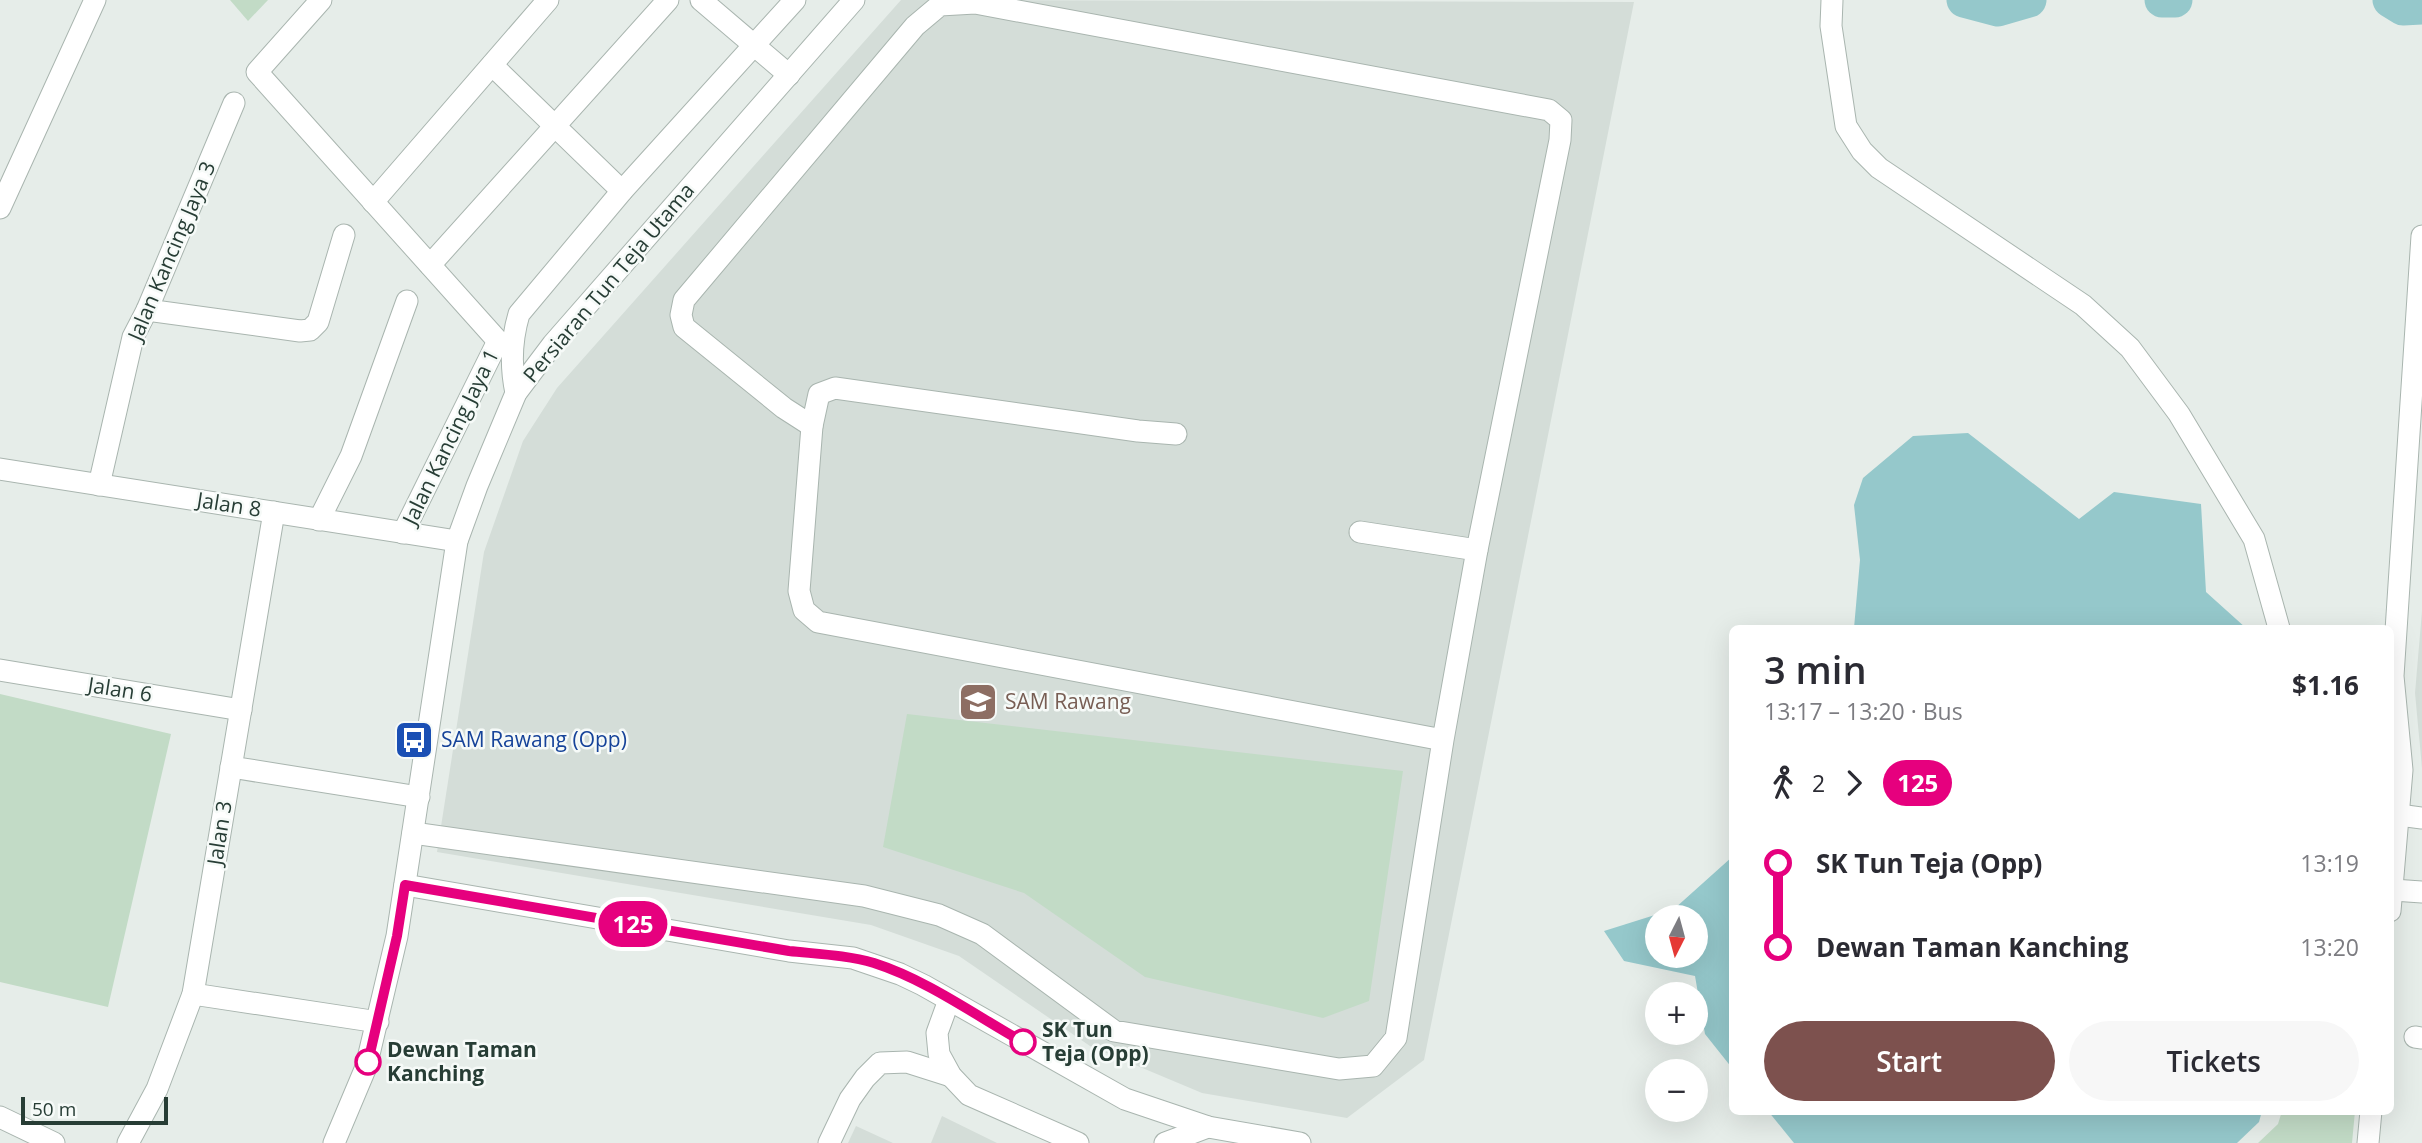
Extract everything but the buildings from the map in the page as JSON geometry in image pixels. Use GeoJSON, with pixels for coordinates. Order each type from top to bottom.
{"type":"FeatureCollection","features":[{"type":"Feature","properties":{"kind":"street"},"geometry":{"type":"LineString","coordinates":[[0,208],[95,0]]}},
{"type":"Feature","properties":{"kind":"street"},"geometry":{"type":"LineString","coordinates":[[321,0],[257,72],[430,265],[505,339],[516,393]]}},
{"type":"Feature","properties":{"kind":"street"},"geometry":{"type":"LineString","coordinates":[[373,202],[548,0]]}},
{"type":"Feature","properties":{"kind":"street"},"geometry":{"type":"LineString","coordinates":[[430,265],[668,0]]}},
{"type":"Feature","properties":{"kind":"street"},"geometry":{"type":"LineString","coordinates":[[701,0],[789,75]]}},
{"type":"Feature","properties":{"kind":"street","name":"Jalan Kancing Jaya 1"},"geometry":{"type":"LineString","coordinates":[[403,533],[519,314],[622,191],[794,0]]}},
{"type":"Feature","properties":{"kind":"street","name":"Persiaran Tun Teja Utama"},"geometry":{"type":"LineString","coordinates":[[334,1143],[366,1067],[378,1022],[405,885],[457,541],[516,393],[562,334],[854,0]]}},
{"type":"Feature","properties":{"kind":"street"},"geometry":{"type":"LineString","coordinates":[[1832,0],[1831,26],[1846,126],[1861,151],[1879,168],[2084,305],[2130,348],[2179,414],[2254,539],[2278,625]]}},
{"type":"Feature","properties":{"kind":"street"},"geometry":{"type":"LineString","coordinates":[[413,833],[864,896],[939,915],[982,934],[1114,1031],[1339,1069],[1373,1066],[1396,1038],[1443,740],[1477,550],[1560,140],[1561,120],[1549,110],[975,3],[940,5],[915,26],[684,300],[681,315],[684,327],[784,408],[812,426]]}},
{"type":"Feature","properties":{"kind":"street"},"geometry":{"type":"LineString","coordinates":[[492,65],[622,191]]}},
{"type":"Feature","properties":{"kind":"street","name":"Jalan Kancing Jaya 3"},"geometry":{"type":"LineString","coordinates":[[99,485],[133,337],[147,310],[234,103]]}},
{"type":"Feature","properties":{"kind":"street"},"geometry":{"type":"LineString","coordinates":[[147,310],[300,331],[310,330],[318,322],[344,235]]}},
{"type":"Feature","properties":{"kind":"street"},"geometry":{"type":"LineString","coordinates":[[2394,662],[2422,236]]}},
{"type":"Feature","properties":{"kind":"street"},"geometry":{"type":"LineString","coordinates":[[319,520],[351,456],[407,302]]}},
{"type":"Feature","properties":{"kind":"street"},"geometry":{"type":"LineString","coordinates":[[1177,434],[1138,431],[835,388],[819,394],[812,426],[799,591],[804,610],[818,622],[1443,740]]}},
{"type":"Feature","properties":{"kind":"street","name":"Jalan 8"},"geometry":{"type":"LineString","coordinates":[[0,469],[457,541]]}},
{"type":"Feature","properties":{"kind":"street","name":"Jalan 3"},"geometry":{"type":"LineString","coordinates":[[128,1143],[157,1089],[193,994],[274,512]]}},
{"type":"Feature","properties":{"kind":"street"},"geometry":{"type":"LineString","coordinates":[[1360,532],[1477,550]]}},
{"type":"Feature","properties":{"kind":"street","name":"Jalan 6"},"geometry":{"type":"LineString","coordinates":[[0,670],[241,710]]}},
{"type":"Feature","properties":{"kind":"street"},"geometry":{"type":"LineString","coordinates":[[2394,707],[2399,815],[2394,876]]}},
{"type":"Feature","properties":{"kind":"street"},"geometry":{"type":"LineString","coordinates":[[231,767],[419,797]]}},
{"type":"Feature","properties":{"kind":"street"},"geometry":{"type":"LineString","coordinates":[[2399,815],[2422,818]]}},
{"type":"Feature","properties":{"kind":"street"},"geometry":{"type":"LineString","coordinates":[[405,885],[789,951],[853,958],[900,974],[1125,1099],[1208,1127],[1300,1143]]}},
{"type":"Feature","properties":{"kind":"street"},"geometry":{"type":"LineString","coordinates":[[2394,900],[2422,892]]}},
{"type":"Feature","properties":{"kind":"street"},"geometry":{"type":"LineString","coordinates":[[193,994],[378,1022]]}},
{"type":"Feature","properties":{"kind":"street"},"geometry":{"type":"LineString","coordinates":[[949,1000],[937,1033],[939,1054],[951,1076],[969,1095],[1078,1143]]}},
{"type":"Feature","properties":{"kind":"street"},"geometry":{"type":"LineString","coordinates":[[829,1143],[850,1099],[880,1063],[906,1062],[951,1076]]}},
{"type":"Feature","properties":{"kind":"street"},"geometry":{"type":"LineString","coordinates":[[2368,1143],[2371,1115]]}},
{"type":"Feature","properties":{"kind":"street"},"geometry":{"type":"LineString","coordinates":[[0,1117],[54,1143]]}},
{"type":"Feature","properties":{"kind":"street"},"geometry":{"type":"LineString","coordinates":[[1165,1143],[1208,1127]]}},
{"type":"Feature","properties":{"kind":"shaded area","name":"SAM Rawang"},"geometry":{"type":"Polygon","coordinates":[[[901,0],[1634,2],[1424,1060],[1347,1118],[1202,1093],[1090,1046],[959,956],[871,925],[437,852],[484,552],[523,441],[557,388],[901,0]]]}},
{"type":"Feature","properties":{"kind":"shaded area"},"geometry":{"type":"Polygon","coordinates":[[[2422,611],[2422,768],[2415,693],[2422,611]]]}},
{"type":"Feature","properties":{"kind":"shaded area"},"geometry":{"type":"Polygon","coordinates":[[[942,1116],[997,1143],[931,1143],[942,1116]]]}},
{"type":"Feature","properties":{"kind":"shaded area"},"geometry":{"type":"Polygon","coordinates":[[[856,1126],[893,1143],[848,1143],[856,1126]]]}},
{"type":"Feature","properties":{"kind":"green space"},"geometry":{"type":"Polygon","coordinates":[[[230,0],[268,0],[248,21],[230,0]]]}},
{"type":"Feature","properties":{"kind":"green space"},"geometry":{"type":"Polygon","coordinates":[[[0,694],[171,734],[108,1007],[0,982],[0,694]]]}},
{"type":"Feature","properties":{"kind":"green space"},"geometry":{"type":"Polygon","coordinates":[[[907,714],[1403,771],[1369,1001],[1323,1018],[1145,977],[1024,893],[883,847],[907,714]]]}},
{"type":"Feature","properties":{"kind":"green space"},"geometry":{"type":"Polygon","coordinates":[[[2281,1115],[2355,1115],[2352,1143],[2258,1143],[2278,1124],[2281,1115]]]}},
{"type":"Feature","properties":{"kind":"water"},"geometry":{"type":"Polygon","coordinates":[[[1968,433],[2079,519],[2114,492],[2201,504],[2206,592],[2243,625],[1854,625],[1860,560],[1854,505],[1863,478],[1913,436],[1968,433]]]}},
{"type":"Feature","properties":{"kind":"water"},"geometry":{"type":"Polygon","coordinates":[[[1729,860],[1729,1064],[1708,1038],[1708,982],[1696,982],[1695,976],[1657,968],[1708,968],[1708,905],[1678,905],[1729,860]]]}},
{"type":"Feature","properties":{"kind":"water"},"geometry":{"type":"Polygon","coordinates":[[[1645,918],[1645,965],[1624,961],[1604,931],[1645,918]]]}},
{"type":"Feature","properties":{"kind":"water"},"geometry":{"type":"Polygon","coordinates":[[[1771,1115],[2261,1115],[2259,1122],[2237,1143],[1794,1143],[1771,1115]]]}},
{"type":"Feature","properties":{"kind":"waterway"},"geometry":{"type":"LineString","coordinates":[[1964,0],[1998,9],[2029,0]]}},
{"type":"Feature","properties":{"kind":"waterway"},"geometry":{"type":"LineString","coordinates":[[2162,0],[2175,0]]}},
{"type":"Feature","properties":{"kind":"waterway"},"geometry":{"type":"LineString","coordinates":[[2390,0],[2403,8],[2422,7]]}},
{"type":"Feature","properties":{"kind":"bus line","name":"125"},"geometry":{"type":"LineString","coordinates":[[368,1062],[397,936],[405,885],[789,951],[853,958],[876,964],[923,985],[1023,1042]]}},
{"type":"Feature","properties":{"kind":"place","name":"SAM Rawang"},"geometry":{"type":"Point","coordinates":[978,702]}},
{"type":"Feature","properties":{"kind":"place","name":"SAM Rawang (Opp)"},"geometry":{"type":"Point","coordinates":[414,740]}},
{"type":"Feature","properties":{"kind":"place","name":"SK Tun Teja (Opp)"},"geometry":{"type":"Point","coordinates":[1023,1042]}},
{"type":"Feature","properties":{"kind":"place","name":"Dewan Taman Kanching"},"geometry":{"type":"Point","coordinates":[368,1062]}}]}
